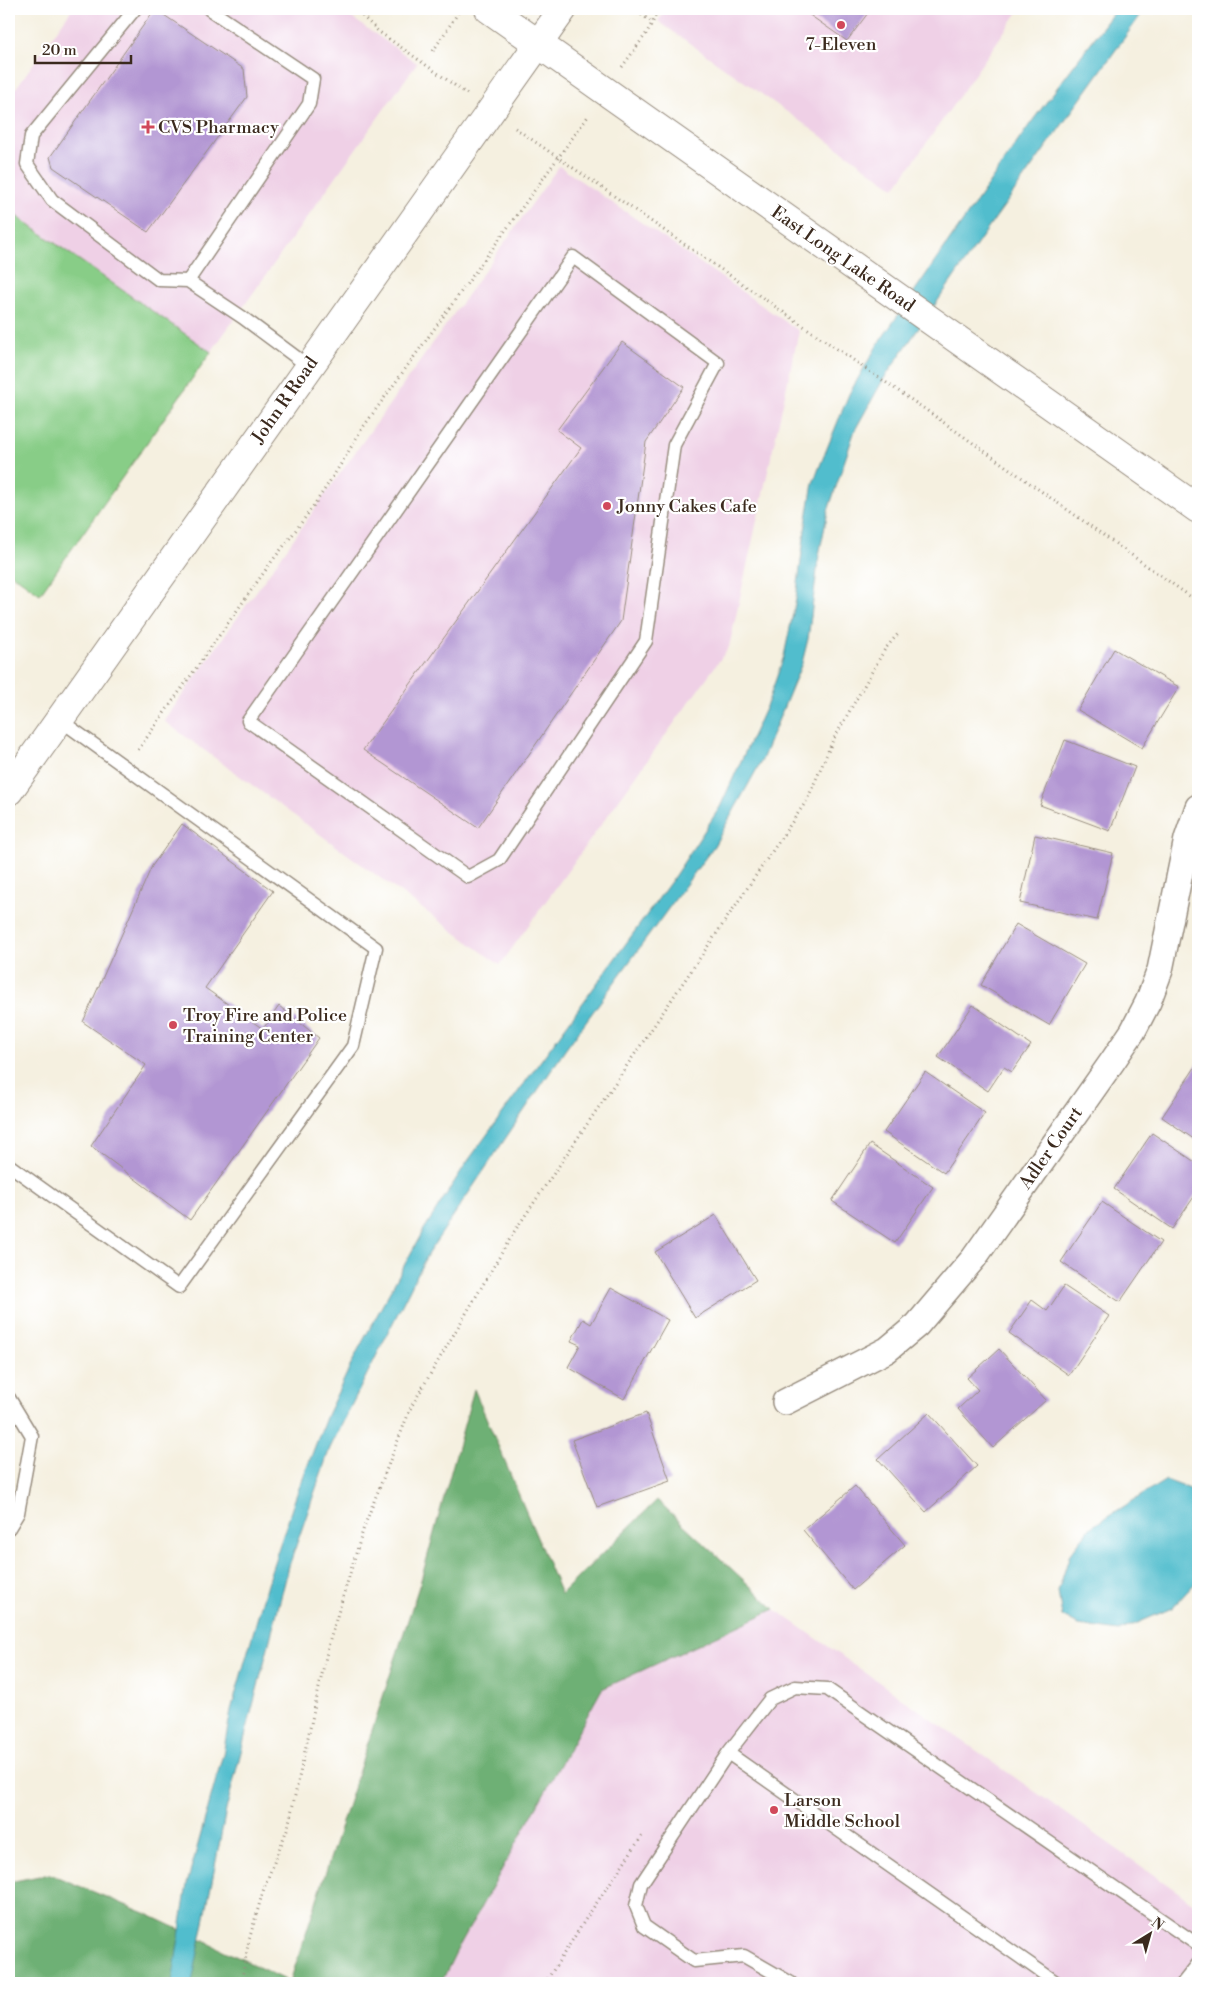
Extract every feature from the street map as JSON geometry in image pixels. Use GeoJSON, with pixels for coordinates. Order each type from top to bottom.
{"type":"FeatureCollection","features":[{"type":"Feature","properties":{"kind":"main road","name":"East Long Lake Road"},"geometry":{"type":"LineString","coordinates":[[489,9],[1198,508]]}},
{"type":"Feature","properties":{"kind":"main road","name":"John R Road"},"geometry":{"type":"LineString","coordinates":[[9,791],[562,9]]}},
{"type":"Feature","properties":{"kind":"street","name":"Adler Court"},"geometry":{"type":"LineString","coordinates":[[785,1402],[886,1350],[917,1325],[974,1258],[1112,1062],[1133,1031],[1148,1002],[1160,970],[1187,839],[1198,807]]}},
{"type":"Feature","properties":{"kind":"lane"},"geometry":{"type":"LineString","coordinates":[[135,9],[31,136],[27,164],[52,200],[159,280],[188,281],[242,317],[308,366]]}},
{"type":"Feature","properties":{"kind":"lane"},"geometry":{"type":"LineString","coordinates":[[188,281],[309,104],[313,79],[209,9]]}},
{"type":"Feature","properties":{"kind":"lane"},"geometry":{"type":"LineString","coordinates":[[573,257],[718,363],[674,445],[646,642],[499,860],[468,877],[248,721],[573,257]]}},
{"type":"Feature","properties":{"kind":"lane"},"geometry":{"type":"LineString","coordinates":[[9,1166],[179,1286],[353,1046],[376,948],[60,720]]}},
{"type":"Feature","properties":{"kind":"lane"},"geometry":{"type":"LineString","coordinates":[[9,1398],[32,1436],[18,1513],[9,1528]]}},
{"type":"Feature","properties":{"kind":"lane"},"geometry":{"type":"LineString","coordinates":[[791,1983],[744,1956],[694,1961],[644,1926],[636,1906],[641,1884],[728,1753],[770,1699],[795,1687],[827,1689],[1198,1945]]}},
{"type":"Feature","properties":{"kind":"lane"},"geometry":{"type":"LineString","coordinates":[[728,1753],[1057,1983]]}},
{"type":"Feature","properties":{"kind":"lane"},"geometry":{"type":"LineString","coordinates":[[1183,1983],[1198,1964]]}},
{"type":"Feature","properties":{"kind":"path"},"geometry":{"type":"LineString","coordinates":[[354,9],[378,31],[442,76]]}},
{"type":"Feature","properties":{"kind":"path"},"geometry":{"type":"LineString","coordinates":[[433,51],[461,9]]}},
{"type":"Feature","properties":{"kind":"path"},"geometry":{"type":"LineString","coordinates":[[633,9],[652,22]]}},
{"type":"Feature","properties":{"kind":"path"},"geometry":{"type":"LineString","coordinates":[[646,34],[660,9]]}},
{"type":"Feature","properties":{"kind":"path"},"geometry":{"type":"LineString","coordinates":[[143,743],[272,562],[293,536],[335,475],[361,430],[572,139]]}},
{"type":"Feature","properties":{"kind":"path"},"geometry":{"type":"LineString","coordinates":[[542,148],[929,412],[1198,602]]}},
{"type":"Feature","properties":{"kind":"path"},"geometry":{"type":"LineString","coordinates":[[241,1983],[264,1888],[288,1827],[328,1643],[364,1527],[411,1407],[514,1232],[806,800],[833,740],[884,649],[898,634]]}},
{"type":"Feature","properties":{"kind":"shaded area"},"geometry":{"type":"Polygon","coordinates":[[[72,9],[339,9],[417,63],[211,352],[9,211],[9,98],[72,9]]]}},
{"type":"Feature","properties":{"kind":"shaded area"},"geometry":{"type":"Polygon","coordinates":[[[666,9],[1020,9],[895,188],[658,21],[666,9]]]}},
{"type":"Feature","properties":{"kind":"shaded area"},"geometry":{"type":"Polygon","coordinates":[[[559,166],[799,331],[729,647],[500,965],[164,721],[559,166]]]}},
{"type":"Feature","properties":{"kind":"shaded area","name":"Larson Middle School"},"geometry":{"type":"Polygon","coordinates":[[[675,1539],[1198,1906],[1198,1983],[365,1983],[675,1539]]]}},
{"type":"Feature","properties":{"kind":"green space"},"geometry":{"type":"Polygon","coordinates":[[[9,211],[211,352],[40,594],[9,572],[9,211]]]}},
{"type":"Feature","properties":{"kind":"green space"},"geometry":{"type":"Polygon","coordinates":[[[474,1389],[561,1594],[657,1500],[775,1609],[602,1689],[456,1952],[441,1983],[9,1983],[9,1882],[50,1874],[145,1913],[290,1982],[421,1580],[474,1389]]]}},
{"type":"Feature","properties":{"kind":"water"},"geometry":{"type":"Polygon","coordinates":[[[1116,9],[1145,9],[898,358],[883,380],[855,430],[828,511],[819,555],[808,639],[802,663],[762,760],[714,846],[565,1050],[427,1255],[330,1448],[289,1566],[226,1810],[192,1983],[172,1983],[187,1884],[223,1754],[231,1710],[270,1574],[296,1496],[327,1415],[358,1350],[423,1231],[465,1165],[672,880],[720,807],[768,702],[784,656],[796,599],[813,483],[849,394],[878,344],[1030,124],[1116,9]]]}},
{"type":"Feature","properties":{"kind":"water"},"geometry":{"type":"Polygon","coordinates":[[[1166,1480],[1198,1492],[1198,1580],[1172,1608],[1119,1631],[1078,1625],[1062,1616],[1058,1592],[1070,1554],[1091,1527],[1166,1480]]]}},
{"type":"Feature","properties":{"kind":"building","name":"CVS Pharmacy"},"geometry":{"type":"Polygon","coordinates":[[[155,9],[244,69],[247,97],[148,232],[53,167],[50,157],[155,9]]]}},
{"type":"Feature","properties":{"kind":"building","name":"7-Eleven"},"geometry":{"type":"Polygon","coordinates":[[[801,9],[871,9],[847,41],[801,9]]]}},
{"type":"Feature","properties":{"kind":"building"},"geometry":{"type":"Polygon","coordinates":[[[622,342],[684,387],[646,442],[621,621],[478,828],[363,750],[581,448],[557,430],[622,342]]]}},
{"type":"Feature","properties":{"kind":"building"},"geometry":{"type":"Polygon","coordinates":[[[1114,649],[1179,687],[1142,748],[1078,710],[1114,649]]]}},
{"type":"Feature","properties":{"kind":"building"},"geometry":{"type":"Polygon","coordinates":[[[1065,740],[1135,767],[1110,831],[1040,805],[1065,740]]]}},
{"type":"Feature","properties":{"kind":"building","name":"Troy Fire and Police Training Center"},"geometry":{"type":"Polygon","coordinates":[[[182,824],[273,891],[205,988],[263,1029],[279,1006],[319,1038],[190,1220],[91,1146],[146,1065],[83,1022],[152,866],[182,824]]]}},
{"type":"Feature","properties":{"kind":"building"},"geometry":{"type":"Polygon","coordinates":[[[1035,835],[1113,853],[1097,920],[1020,903],[1035,835]]]}},
{"type":"Feature","properties":{"kind":"building"},"geometry":{"type":"Polygon","coordinates":[[[1016,924],[1085,964],[1049,1025],[981,985],[1016,924]]]}},
{"type":"Feature","properties":{"kind":"building"},"geometry":{"type":"Polygon","coordinates":[[[973,1005],[1031,1045],[1012,1072],[1004,1067],[988,1091],[938,1057],[973,1005]]]}},
{"type":"Feature","properties":{"kind":"building"},"geometry":{"type":"Polygon","coordinates":[[[1198,1063],[1198,1142],[1162,1117],[1198,1063]]]}},
{"type":"Feature","properties":{"kind":"building"},"geometry":{"type":"Polygon","coordinates":[[[925,1072],[985,1113],[944,1173],[884,1132],[925,1072]]]}},
{"type":"Feature","properties":{"kind":"building"},"geometry":{"type":"Polygon","coordinates":[[[1152,1133],[1198,1164],[1198,1191],[1172,1229],[1114,1189],[1152,1133]]]}},
{"type":"Feature","properties":{"kind":"building"},"geometry":{"type":"Polygon","coordinates":[[[870,1144],[933,1187],[895,1243],[832,1201],[870,1144]]]}},
{"type":"Feature","properties":{"kind":"building"},"geometry":{"type":"Polygon","coordinates":[[[1102,1202],[1161,1242],[1120,1302],[1061,1262],[1102,1202]]]}},
{"type":"Feature","properties":{"kind":"building"},"geometry":{"type":"Polygon","coordinates":[[[716,1215],[756,1280],[695,1318],[655,1252],[716,1215]]]}},
{"type":"Feature","properties":{"kind":"building"},"geometry":{"type":"Polygon","coordinates":[[[1064,1286],[1109,1316],[1069,1375],[1009,1333],[1032,1300],[1047,1311],[1064,1286]]]}},
{"type":"Feature","properties":{"kind":"building"},"geometry":{"type":"Polygon","coordinates":[[[611,1288],[668,1320],[624,1399],[568,1367],[580,1345],[571,1341],[583,1319],[591,1324],[611,1288]]]}},
{"type":"Feature","properties":{"kind":"building"},"geometry":{"type":"Polygon","coordinates":[[[999,1349],[1046,1400],[993,1448],[958,1409],[978,1390],[967,1378],[999,1349]]]}},
{"type":"Feature","properties":{"kind":"building"},"geometry":{"type":"Polygon","coordinates":[[[646,1413],[670,1481],[597,1507],[572,1440],[646,1413]]]}},
{"type":"Feature","properties":{"kind":"building"},"geometry":{"type":"Polygon","coordinates":[[[929,1413],[977,1466],[926,1512],[878,1459],[929,1413]]]}},
{"type":"Feature","properties":{"kind":"building"},"geometry":{"type":"Polygon","coordinates":[[[855,1486],[905,1545],[853,1590],[803,1530],[855,1486]]]}},
{"type":"Feature","properties":{"kind":"place","name":"7-Eleven"},"geometry":{"type":"Point","coordinates":[841,25]}},
{"type":"Feature","properties":{"kind":"place","name":"CVS Pharmacy"},"geometry":{"type":"Point","coordinates":[148,127]}},
{"type":"Feature","properties":{"kind":"place","name":"Jonny Cakes Cafe"},"geometry":{"type":"Point","coordinates":[607,506]}},
{"type":"Feature","properties":{"kind":"place","name":"Troy Fire and Police Training Center"},"geometry":{"type":"Point","coordinates":[173,1025]}},
{"type":"Feature","properties":{"kind":"place","name":"Larson Middle School"},"geometry":{"type":"Point","coordinates":[774,1810]}}]}
